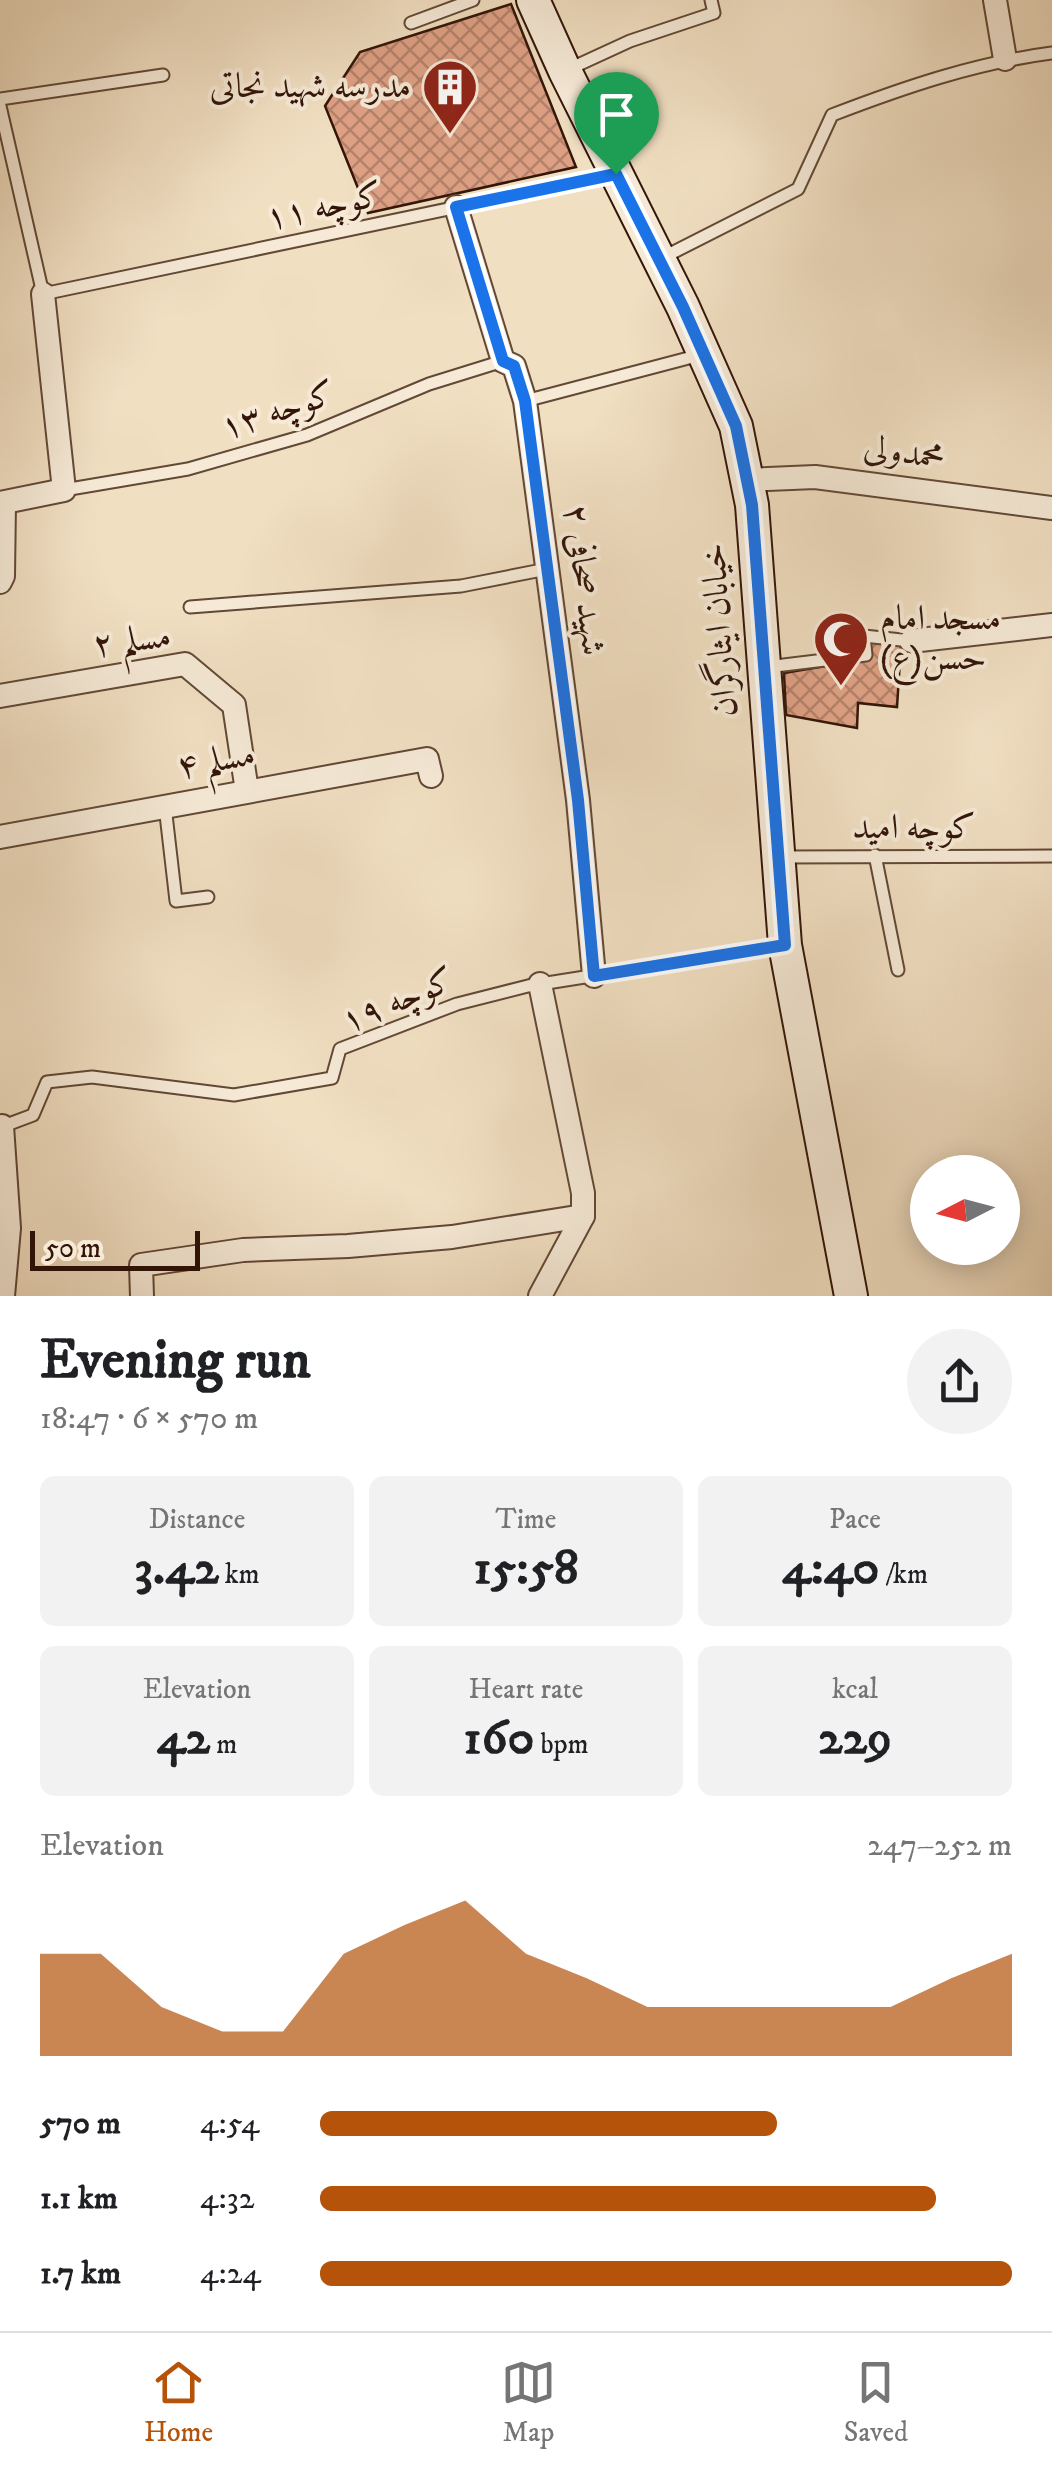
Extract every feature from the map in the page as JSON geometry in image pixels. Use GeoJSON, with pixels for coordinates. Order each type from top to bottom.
{"type":"FeatureCollection","features":[{"type":"Feature","properties":{"kind":"street","name":"خیابان ایثارگران"},"geometry":{"type":"LineString","coordinates":[[532,0],[736,426],[752,505],[785,945],[851,1296]]}},
{"type":"Feature","properties":{"kind":"street"},"geometry":{"type":"LineString","coordinates":[[996,0],[1006,59]]}},
{"type":"Feature","properties":{"kind":"street","name":"شهید صحافی ۲"},"geometry":{"type":"LineString","coordinates":[[456,207],[503,361],[514,366],[525,401],[578,800],[594,976]]}},
{"type":"Feature","properties":{"kind":"street"},"geometry":{"type":"LineString","coordinates":[[0,582],[2,503],[64,490],[44,294]]}},
{"type":"Feature","properties":{"kind":"street","name":"محمدولی"},"geometry":{"type":"LineString","coordinates":[[747,480],[816,477],[1052,508]]}},
{"type":"Feature","properties":{"kind":"street"},"geometry":{"type":"LineString","coordinates":[[910,641],[1052,625]]}},
{"type":"Feature","properties":{"kind":"street","name":"مسلم ۲"},"geometry":{"type":"LineString","coordinates":[[0,696],[184,664],[234,705],[247,791]]}},
{"type":"Feature","properties":{"kind":"street","name":"مسلم ۴"},"geometry":{"type":"LineString","coordinates":[[0,837],[426,759],[431,776]]}},
{"type":"Feature","properties":{"kind":"street"},"geometry":{"type":"LineString","coordinates":[[540,984],[583,1193],[582,1216],[540,1296]]}},
{"type":"Feature","properties":{"kind":"street"},"geometry":{"type":"LineString","coordinates":[[1,1127],[9,1228],[3,1296]]}},
{"type":"Feature","properties":{"kind":"street"},"geometry":{"type":"LineString","coordinates":[[142,1296],[141,1265],[243,1250],[348,1246],[452,1236],[582,1216]]}},
{"type":"Feature","properties":{"kind":"lane"},"geometry":{"type":"LineString","coordinates":[[411,23],[473,0]]}},
{"type":"Feature","properties":{"kind":"lane"},"geometry":{"type":"LineString","coordinates":[[565,72],[712,6]]}},
{"type":"Feature","properties":{"kind":"lane"},"geometry":{"type":"LineString","coordinates":[[659,260],[798,190],[832,115],[924,80],[1006,59],[1052,53]]}},
{"type":"Feature","properties":{"kind":"lane"},"geometry":{"type":"LineString","coordinates":[[44,294],[0,103],[163,76]]}},
{"type":"Feature","properties":{"kind":"lane","name":"کوچه ۱۱"},"geometry":{"type":"LineString","coordinates":[[44,294],[616,174]]}},
{"type":"Feature","properties":{"kind":"lane"},"geometry":{"type":"LineString","coordinates":[[525,401],[704,354]]}},
{"type":"Feature","properties":{"kind":"lane","name":"کوچه ۱۳"},"geometry":{"type":"LineString","coordinates":[[64,490],[188,469],[307,435],[429,384],[503,361]]}},
{"type":"Feature","properties":{"kind":"lane"},"geometry":{"type":"LineString","coordinates":[[190,608],[461,586],[547,569]]}},
{"type":"Feature","properties":{"kind":"lane"},"geometry":{"type":"LineString","coordinates":[[763,668],[866,655],[864,636],[910,641]]}},
{"type":"Feature","properties":{"kind":"lane"},"geometry":{"type":"LineString","coordinates":[[164,806],[176,900],[208,897]]}},
{"type":"Feature","properties":{"kind":"lane"},"geometry":{"type":"LineString","coordinates":[[875,854],[898,970]]}},
{"type":"Feature","properties":{"kind":"lane","name":"کوچه امید"},"geometry":{"type":"LineString","coordinates":[[776,857],[1052,856]]}},
{"type":"Feature","properties":{"kind":"lane","name":"کوچه ۱۹"},"geometry":{"type":"LineString","coordinates":[[1,1127],[32,1115],[47,1082],[92,1077],[234,1095],[332,1078],[340,1049],[456,1004],[540,984],[785,945]]}},
{"type":"Feature","properties":{"kind":"building","name":"مدرسه شهید نجاتی"},"geometry":{"type":"Polygon","coordinates":[[[511,4],[576,167],[368,213],[325,106],[360,52],[511,4]]]}},
{"type":"Feature","properties":{"kind":"building","name":"مسجد امام حسن(ع)"},"geometry":{"type":"Polygon","coordinates":[[[869,640],[901,644],[897,707],[858,703],[857,728],[786,715],[784,673],[868,659],[869,640]]]}},
{"type":"Feature","properties":{"kind":"place","name":"مدرسه شهید نجاتی"},"geometry":{"type":"Point","coordinates":[450,136]}},
{"type":"Feature","properties":{"kind":"place","name":"مسجد امام حسن(ع)"},"geometry":{"type":"Point","coordinates":[841,688]}},
{"type":"Feature","properties":{"kind":"route"},"geometry":{"type":"LineString","coordinates":[[616,174],[683,307],[736,426],[752,505],[785,945],[594,976],[578,800],[525,401],[514,366],[503,361],[456,207],[616,174]]}}]}
